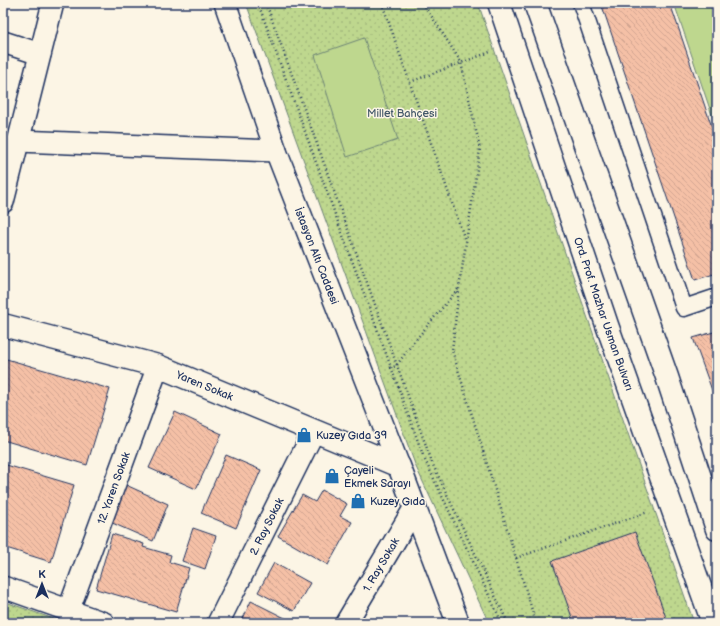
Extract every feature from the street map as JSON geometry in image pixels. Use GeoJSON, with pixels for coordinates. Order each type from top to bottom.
{"type":"FeatureCollection","features":[{"type":"Feature","properties":{"kind":"main road","name":"Ord. Prof. Mazhar Usman Bulvarı"},"geometry":{"type":"LineString","coordinates":[[499,3],[608,325],[713,623]]}},
{"type":"Feature","properties":{"kind":"main road"},"geometry":{"type":"LineString","coordinates":[[535,3],[667,377],[717,529]]}},
{"type":"Feature","properties":{"kind":"main road","name":"Yaren Sokak"},"geometry":{"type":"LineString","coordinates":[[3,325],[158,366],[399,466]]}},
{"type":"Feature","properties":{"kind":"main road","name":"İstasyon Altı Caddesi"},"geometry":{"type":"LineString","coordinates":[[399,466],[458,623]]}},
{"type":"Feature","properties":{"kind":"street"},"geometry":{"type":"LineString","coordinates":[[3,202],[53,3]]}},
{"type":"Feature","properties":{"kind":"street","name":"İstasyon Altı Caddesi"},"geometry":{"type":"LineString","coordinates":[[225,3],[276,151],[399,466]]}},
{"type":"Feature","properties":{"kind":"street"},"geometry":{"type":"LineString","coordinates":[[580,3],[684,308],[717,297]]}},
{"type":"Feature","properties":{"kind":"street"},"geometry":{"type":"LineString","coordinates":[[3,42],[40,54]]}},
{"type":"Feature","properties":{"kind":"street"},"geometry":{"type":"LineString","coordinates":[[18,142],[276,151]]}},
{"type":"Feature","properties":{"kind":"street","name":"12. Yaren Sokak"},"geometry":{"type":"LineString","coordinates":[[68,609],[158,366]]}},
{"type":"Feature","properties":{"kind":"street","name":"2. Ray Sokak"},"geometry":{"type":"LineString","coordinates":[[218,623],[314,431]]}},
{"type":"Feature","properties":{"kind":"street","name":"1. Ray Sokak"},"geometry":{"type":"LineString","coordinates":[[346,623],[415,507]]}},
{"type":"Feature","properties":{"kind":"street"},"geometry":{"type":"LineString","coordinates":[[3,587],[104,623]]}},
{"type":"Feature","properties":{"kind":"path"},"geometry":{"type":"LineString","coordinates":[[258,3],[425,459],[502,623]]}},
{"type":"Feature","properties":{"kind":"path"},"geometry":{"type":"LineString","coordinates":[[266,3],[433,465],[508,623]]}},
{"type":"Feature","properties":{"kind":"path"},"geometry":{"type":"LineString","coordinates":[[382,3],[466,242]]}},
{"type":"Feature","properties":{"kind":"path"},"geometry":{"type":"LineString","coordinates":[[423,3],[461,62],[480,149],[459,289],[452,350],[536,623]]}},
{"type":"Feature","properties":{"kind":"path"},"geometry":{"type":"LineString","coordinates":[[410,82],[498,49]]}},
{"type":"Feature","properties":{"kind":"path"},"geometry":{"type":"LineString","coordinates":[[362,371],[391,368],[396,366],[413,343],[459,289]]}},
{"type":"Feature","properties":{"kind":"path"},"geometry":{"type":"LineString","coordinates":[[516,558],[654,510]]}},
{"type":"Feature","properties":{"kind":"green space","name":"Millet Bahçesi"},"geometry":{"type":"Polygon","coordinates":[[[246,3],[478,3],[694,623],[489,623],[416,467],[246,3]]]}},
{"type":"Feature","properties":{"kind":"green space"},"geometry":{"type":"Polygon","coordinates":[[[674,3],[717,3],[717,130],[674,3]]]}},
{"type":"Feature","properties":{"kind":"green space"},"geometry":{"type":"Polygon","coordinates":[[[364,38],[398,140],[347,157],[315,55],[364,38]]]}},
{"type":"Feature","properties":{"kind":"green space"},"geometry":{"type":"Polygon","coordinates":[[[3,601],[65,623],[3,623],[3,601]]]}},
{"type":"Feature","properties":{"kind":"building"},"geometry":{"type":"Polygon","coordinates":[[[601,3],[670,3],[717,142],[717,273],[695,280],[601,3]]]}},
{"type":"Feature","properties":{"kind":"building"},"geometry":{"type":"Polygon","coordinates":[[[717,331],[717,404],[693,338],[717,331]]]}},
{"type":"Feature","properties":{"kind":"building"},"geometry":{"type":"Polygon","coordinates":[[[3,358],[110,389],[87,465],[3,440],[3,358]]]}},
{"type":"Feature","properties":{"kind":"building"},"geometry":{"type":"Polygon","coordinates":[[[175,412],[222,434],[196,489],[149,468],[175,412]]]}},
{"type":"Feature","properties":{"kind":"building"},"geometry":{"type":"Polygon","coordinates":[[[226,455],[261,470],[236,528],[201,513],[226,455]]]}},
{"type":"Feature","properties":{"kind":"building"},"geometry":{"type":"Polygon","coordinates":[[[3,464],[74,485],[51,562],[3,547],[3,464]]]}},
{"type":"Feature","properties":{"kind":"building"},"geometry":{"type":"Polygon","coordinates":[[[126,485],[168,504],[153,541],[110,522],[126,485]]]}},
{"type":"Feature","properties":{"kind":"building"},"geometry":{"type":"Polygon","coordinates":[[[322,490],[347,504],[340,516],[352,522],[328,565],[278,536],[302,495],[315,502],[322,490]]]}},
{"type":"Feature","properties":{"kind":"building"},"geometry":{"type":"Polygon","coordinates":[[[193,528],[216,536],[205,569],[182,561],[193,528]]]}},
{"type":"Feature","properties":{"kind":"building"},"geometry":{"type":"Polygon","coordinates":[[[635,532],[668,623],[574,623],[552,561],[635,532]]]}},
{"type":"Feature","properties":{"kind":"building"},"geometry":{"type":"Polygon","coordinates":[[[112,534],[144,544],[143,547],[171,555],[169,562],[189,568],[176,612],[96,589],[112,534]]]}},
{"type":"Feature","properties":{"kind":"building"},"geometry":{"type":"Polygon","coordinates":[[[274,563],[310,583],[294,611],[258,592],[274,563]]]}},
{"type":"Feature","properties":{"kind":"building"},"geometry":{"type":"Polygon","coordinates":[[[251,601],[289,620],[288,623],[241,623],[251,601]]]}},
{"type":"Feature","properties":{"kind":"place","name":"Kuzey Gıda 39"},"geometry":{"type":"Point","coordinates":[304,435]}},
{"type":"Feature","properties":{"kind":"place","name":"Çayeli Ekmek Sarayı"},"geometry":{"type":"Point","coordinates":[332,476]}},
{"type":"Feature","properties":{"kind":"place","name":"Kuzey Gıda"},"geometry":{"type":"Point","coordinates":[358,501]}}]}
